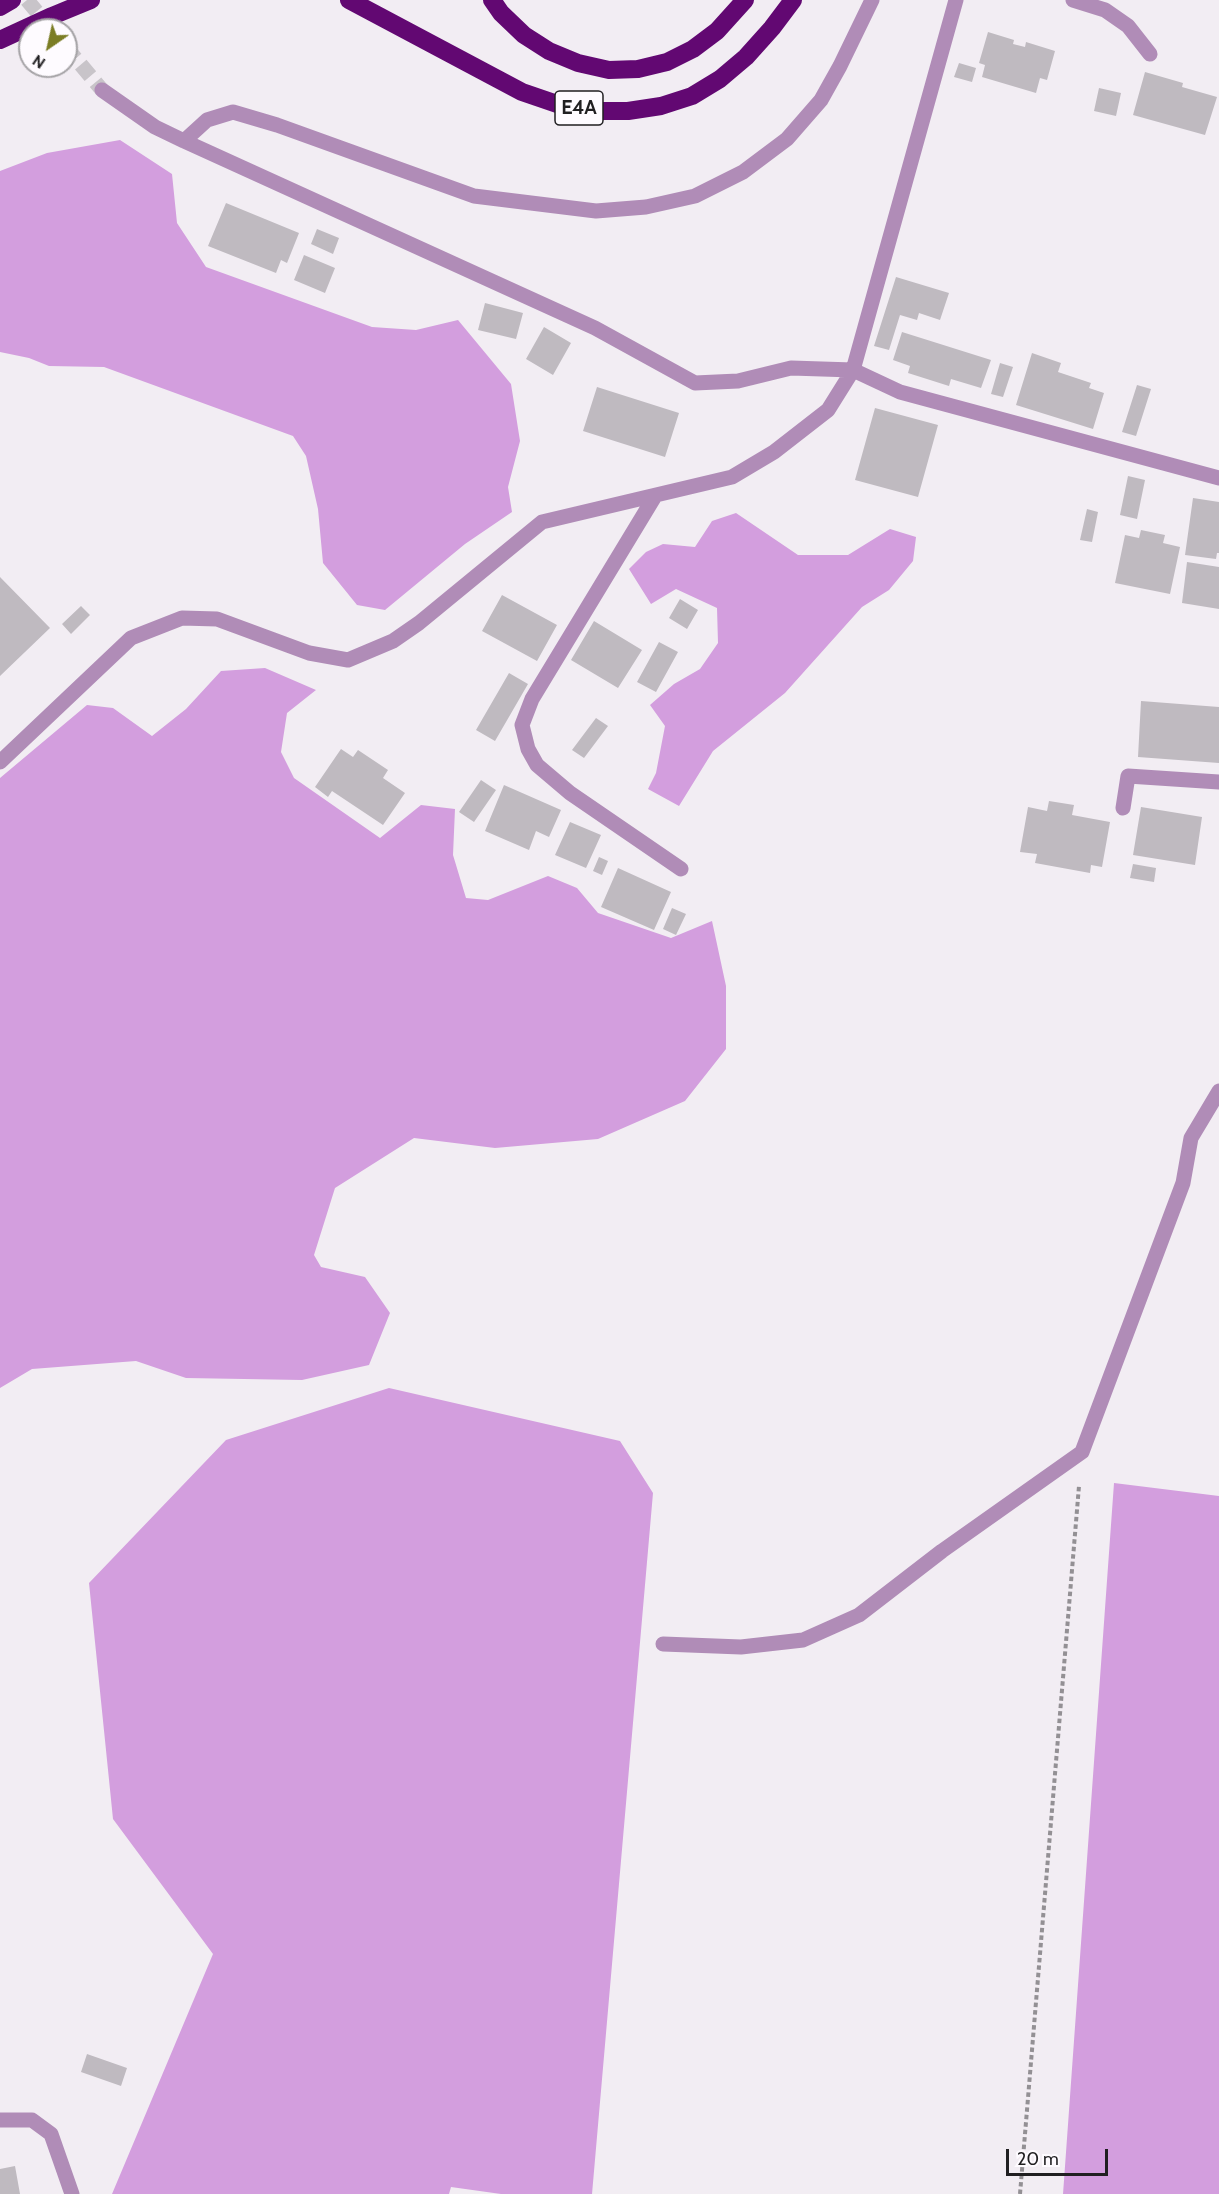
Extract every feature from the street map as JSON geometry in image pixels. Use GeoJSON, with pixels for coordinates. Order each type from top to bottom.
{"type":"FeatureCollection","features":[{"type":"Feature","properties":{"kind":"highway"},"geometry":{"type":"LineString","coordinates":[[0,7],[12,0]]}},
{"type":"Feature","properties":{"kind":"highway"},"geometry":{"type":"LineString","coordinates":[[0,40],[52,15],[91,0]]}},
{"type":"Feature","properties":{"kind":"highway","name":"E4A"},"geometry":{"type":"LineString","coordinates":[[349,0],[522,92],[560,105],[606,111],[628,111],[661,106],[692,96],[720,79],[746,57],[793,0]]}},
{"type":"Feature","properties":{"kind":"highway","name":"E4A"},"geometry":{"type":"LineString","coordinates":[[492,0],[501,13],[524,35],[549,51],[578,63],[609,70],[638,69],[667,62],[693,49],[717,31],[745,0]]}},
{"type":"Feature","properties":{"kind":"street"},"geometry":{"type":"LineString","coordinates":[[184,141],[207,120],[233,112],[277,125],[474,196],[596,212],[646,207],[695,196],[743,172],[787,139],[821,100],[872,0]]}},
{"type":"Feature","properties":{"kind":"street"},"geometry":{"type":"LineString","coordinates":[[0,762],[131,638],[182,618],[217,619],[309,653],[348,660],[393,641],[419,623],[543,522],[732,477],[774,452],[828,410],[853,370],[956,0]]}},
{"type":"Feature","properties":{"kind":"street"},"geometry":{"type":"LineString","coordinates":[[1073,0],[1105,10],[1128,26],[1150,54]]}},
{"type":"Feature","properties":{"kind":"street"},"geometry":{"type":"LineString","coordinates":[[102,90],[155,127],[595,328],[695,383],[738,381],[791,368],[853,370],[900,392],[1219,478]]}},
{"type":"Feature","properties":{"kind":"street"},"geometry":{"type":"LineString","coordinates":[[655,496],[532,699],[522,725],[528,749],[537,765],[570,793],[681,869]]}},
{"type":"Feature","properties":{"kind":"street"},"geometry":{"type":"LineString","coordinates":[[1123,808],[1128,776],[1219,782]]}},
{"type":"Feature","properties":{"kind":"street"},"geometry":{"type":"LineString","coordinates":[[663,1644],[741,1647],[803,1640],[859,1615],[942,1551],[1082,1452],[1183,1183],[1191,1138],[1219,1091]]}},
{"type":"Feature","properties":{"kind":"street"},"geometry":{"type":"LineString","coordinates":[[0,2120],[32,2120],[51,2134],[72,2194]]}},
{"type":"Feature","properties":{"kind":"path"},"geometry":{"type":"LineString","coordinates":[[1020,2194],[1082,1452]]}},
{"type":"Feature","properties":{"kind":"shaded area"},"geometry":{"type":"Polygon","coordinates":[[[120,140],[172,174],[177,223],[206,267],[372,327],[416,330],[458,320],[511,384],[520,441],[508,487],[512,512],[465,544],[385,610],[357,605],[323,563],[318,509],[306,456],[293,436],[104,367],[49,366],[29,358],[0,352],[0,171],[47,153],[120,140]]]}},
{"type":"Feature","properties":{"kind":"shaded area"},"geometry":{"type":"Polygon","coordinates":[[[736,513],[798,555],[848,555],[890,529],[916,537],[913,561],[889,590],[862,607],[785,693],[713,751],[679,806],[648,789],[656,773],[665,726],[650,705],[674,684],[700,669],[718,643],[717,608],[676,589],[651,604],[629,569],[646,552],[663,544],[695,547],[712,521],[736,513]]]}},
{"type":"Feature","properties":{"kind":"shaded area"},"geometry":{"type":"Polygon","coordinates":[[[265,668],[316,690],[287,713],[281,752],[294,778],[380,838],[421,805],[455,809],[453,855],[466,898],[488,900],[548,876],[577,888],[598,913],[671,938],[712,921],[726,986],[726,1049],[685,1101],[598,1139],[495,1148],[414,1138],[335,1188],[314,1255],[321,1267],[365,1277],[390,1313],[369,1365],[302,1380],[186,1378],[136,1361],[32,1369],[0,1388],[0,778],[87,705],[113,708],[152,736],[186,709],[221,671],[265,668]]]}},
{"type":"Feature","properties":{"kind":"shaded area"},"geometry":{"type":"Polygon","coordinates":[[[389,1388],[620,1441],[653,1493],[592,2194],[501,2194],[451,2187],[449,2194],[112,2194],[213,1954],[113,1819],[89,1583],[226,1440],[389,1388]]]}},
{"type":"Feature","properties":{"kind":"shaded area"},"geometry":{"type":"Polygon","coordinates":[[[1114,1483],[1219,1496],[1219,2194],[1063,2194],[1114,1483]]]}},
{"type":"Feature","properties":{"kind":"building"},"geometry":{"type":"Polygon","coordinates":[[[988,32],[1014,40],[1013,44],[1025,47],[1026,42],[1055,51],[1047,80],[1040,78],[1036,93],[982,77],[985,65],[979,63],[988,32]]]}},
{"type":"Feature","properties":{"kind":"building"},"geometry":{"type":"Polygon","coordinates":[[[959,63],[976,68],[972,82],[954,77],[959,63]]]}},
{"type":"Feature","properties":{"kind":"building"},"geometry":{"type":"Polygon","coordinates":[[[1145,72],[1183,83],[1182,87],[1217,97],[1205,135],[1133,115],[1145,72]]]}},
{"type":"Feature","properties":{"kind":"building"},"geometry":{"type":"Polygon","coordinates":[[[1099,88],[1121,93],[1116,116],[1094,111],[1099,88]]]}},
{"type":"Feature","properties":{"kind":"building"},"geometry":{"type":"Polygon","coordinates":[[[226,203],[299,233],[287,263],[281,260],[276,273],[208,246],[226,203]]]}},
{"type":"Feature","properties":{"kind":"building"},"geometry":{"type":"Polygon","coordinates":[[[317,229],[339,238],[333,254],[311,244],[317,229]]]}},
{"type":"Feature","properties":{"kind":"building"},"geometry":{"type":"Polygon","coordinates":[[[304,255],[335,268],[325,293],[294,280],[304,255]]]}},
{"type":"Feature","properties":{"kind":"building"},"geometry":{"type":"Polygon","coordinates":[[[896,277],[949,293],[940,320],[919,313],[917,320],[900,315],[889,350],[874,346],[896,277]]]}},
{"type":"Feature","properties":{"kind":"building"},"geometry":{"type":"Polygon","coordinates":[[[485,303],[523,313],[516,339],[478,330],[485,303]]]}},
{"type":"Feature","properties":{"kind":"building"},"geometry":{"type":"Polygon","coordinates":[[[544,327],[571,343],[553,375],[526,359],[544,327]]]}},
{"type":"Feature","properties":{"kind":"building"},"geometry":{"type":"Polygon","coordinates":[[[902,332],[991,360],[981,388],[951,379],[949,386],[908,373],[910,366],[893,360],[902,332]]]}},
{"type":"Feature","properties":{"kind":"building"},"geometry":{"type":"Polygon","coordinates":[[[1032,353],[1061,363],[1058,372],[1091,383],[1089,388],[1104,393],[1093,429],[1016,405],[1032,353]]]}},
{"type":"Feature","properties":{"kind":"building"},"geometry":{"type":"Polygon","coordinates":[[[1000,363],[1013,367],[1003,397],[991,394],[1000,363]]]}},
{"type":"Feature","properties":{"kind":"building"},"geometry":{"type":"Polygon","coordinates":[[[1137,385],[1151,389],[1136,436],[1122,432],[1137,385]]]}},
{"type":"Feature","properties":{"kind":"building"},"geometry":{"type":"Polygon","coordinates":[[[597,387],[679,413],[665,457],[583,431],[597,387]]]}},
{"type":"Feature","properties":{"kind":"building"},"geometry":{"type":"Polygon","coordinates":[[[875,408],[938,425],[918,497],[855,480],[875,408]]]}},
{"type":"Feature","properties":{"kind":"building"},"geometry":{"type":"Polygon","coordinates":[[[1128,476],[1145,480],[1137,519],[1120,515],[1128,476]]]}},
{"type":"Feature","properties":{"kind":"building"},"geometry":{"type":"Polygon","coordinates":[[[1193,498],[1219,502],[1219,553],[1216,559],[1185,555],[1193,498]]]}},
{"type":"Feature","properties":{"kind":"building"},"geometry":{"type":"Polygon","coordinates":[[[1087,509],[1098,512],[1092,542],[1080,540],[1087,509]]]}},
{"type":"Feature","properties":{"kind":"building"},"geometry":{"type":"Polygon","coordinates":[[[1141,530],[1165,535],[1163,543],[1180,547],[1170,594],[1115,583],[1125,535],[1139,538],[1141,530]]]}},
{"type":"Feature","properties":{"kind":"building"},"geometry":{"type":"Polygon","coordinates":[[[1187,562],[1219,567],[1219,609],[1182,603],[1187,562]]]}},
{"type":"Feature","properties":{"kind":"building"},"geometry":{"type":"Polygon","coordinates":[[[0,577],[50,628],[0,676],[0,577]]]}},
{"type":"Feature","properties":{"kind":"building"},"geometry":{"type":"Polygon","coordinates":[[[502,595],[557,625],[537,661],[482,631],[502,595]]]}},
{"type":"Feature","properties":{"kind":"building"},"geometry":{"type":"Polygon","coordinates":[[[680,599],[698,610],[687,629],[669,618],[680,599]]]}},
{"type":"Feature","properties":{"kind":"building"},"geometry":{"type":"Polygon","coordinates":[[[81,606],[90,615],[71,634],[62,624],[81,606]]]}},
{"type":"Feature","properties":{"kind":"building"},"geometry":{"type":"Polygon","coordinates":[[[594,621],[642,650],[618,688],[571,660],[594,621]]]}},
{"type":"Feature","properties":{"kind":"building"},"geometry":{"type":"Polygon","coordinates":[[[659,642],[678,652],[656,692],[637,682],[659,642]]]}},
{"type":"Feature","properties":{"kind":"building"},"geometry":{"type":"Polygon","coordinates":[[[509,673],[528,684],[495,741],[476,730],[509,673]]]}},
{"type":"Feature","properties":{"kind":"building"},"geometry":{"type":"Polygon","coordinates":[[[1141,701],[1219,707],[1219,763],[1138,757],[1141,701]]]}},
{"type":"Feature","properties":{"kind":"building"},"geometry":{"type":"Polygon","coordinates":[[[596,718],[608,726],[584,758],[572,750],[596,718]]]}},
{"type":"Feature","properties":{"kind":"building"},"geometry":{"type":"Polygon","coordinates":[[[341,749],[353,757],[358,750],[388,770],[383,778],[405,793],[383,825],[332,791],[328,797],[315,787],[341,749]]]}},
{"type":"Feature","properties":{"kind":"building"},"geometry":{"type":"Polygon","coordinates":[[[481,780],[496,790],[474,822],[459,812],[481,780]]]}},
{"type":"Feature","properties":{"kind":"building"},"geometry":{"type":"Polygon","coordinates":[[[504,785],[561,810],[549,837],[536,831],[529,850],[485,831],[504,785]]]}},
{"type":"Feature","properties":{"kind":"building"},"geometry":{"type":"Polygon","coordinates":[[[1049,801],[1074,805],[1072,815],[1110,822],[1102,867],[1091,865],[1090,873],[1035,863],[1037,854],[1020,852],[1028,807],[1047,811],[1049,801]]]}},
{"type":"Feature","properties":{"kind":"building"},"geometry":{"type":"Polygon","coordinates":[[[1141,807],[1202,817],[1195,865],[1133,855],[1141,807]]]}},
{"type":"Feature","properties":{"kind":"building"},"geometry":{"type":"Polygon","coordinates":[[[570,822],[601,835],[586,868],[555,855],[570,822]]]}},
{"type":"Feature","properties":{"kind":"building"},"geometry":{"type":"Polygon","coordinates":[[[599,857],[608,861],[602,875],[593,871],[599,857]]]}},
{"type":"Feature","properties":{"kind":"building"},"geometry":{"type":"Polygon","coordinates":[[[1133,864],[1156,868],[1154,882],[1130,878],[1133,864]]]}},
{"type":"Feature","properties":{"kind":"building"},"geometry":{"type":"Polygon","coordinates":[[[618,868],[671,892],[654,930],[601,907],[618,868]]]}},
{"type":"Feature","properties":{"kind":"building"},"geometry":{"type":"Polygon","coordinates":[[[672,908],[686,914],[676,935],[663,929],[672,908]]]}},
{"type":"Feature","properties":{"kind":"building"},"geometry":{"type":"Polygon","coordinates":[[[87,2054],[127,2068],[121,2086],[81,2072],[87,2054]]]}},
{"type":"Feature","properties":{"kind":"building"},"geometry":{"type":"Polygon","coordinates":[[[15,2166],[20,2194],[0,2194],[0,2169],[15,2166]]]}},
{"type":"Feature","properties":{"kind":"tunnel"},"geometry":{"type":"LineString","coordinates":[[27,0],[42,18]]}},
{"type":"Feature","properties":{"kind":"tunnel"},"geometry":{"type":"LineString","coordinates":[[78,61],[102,90]]}}]}
